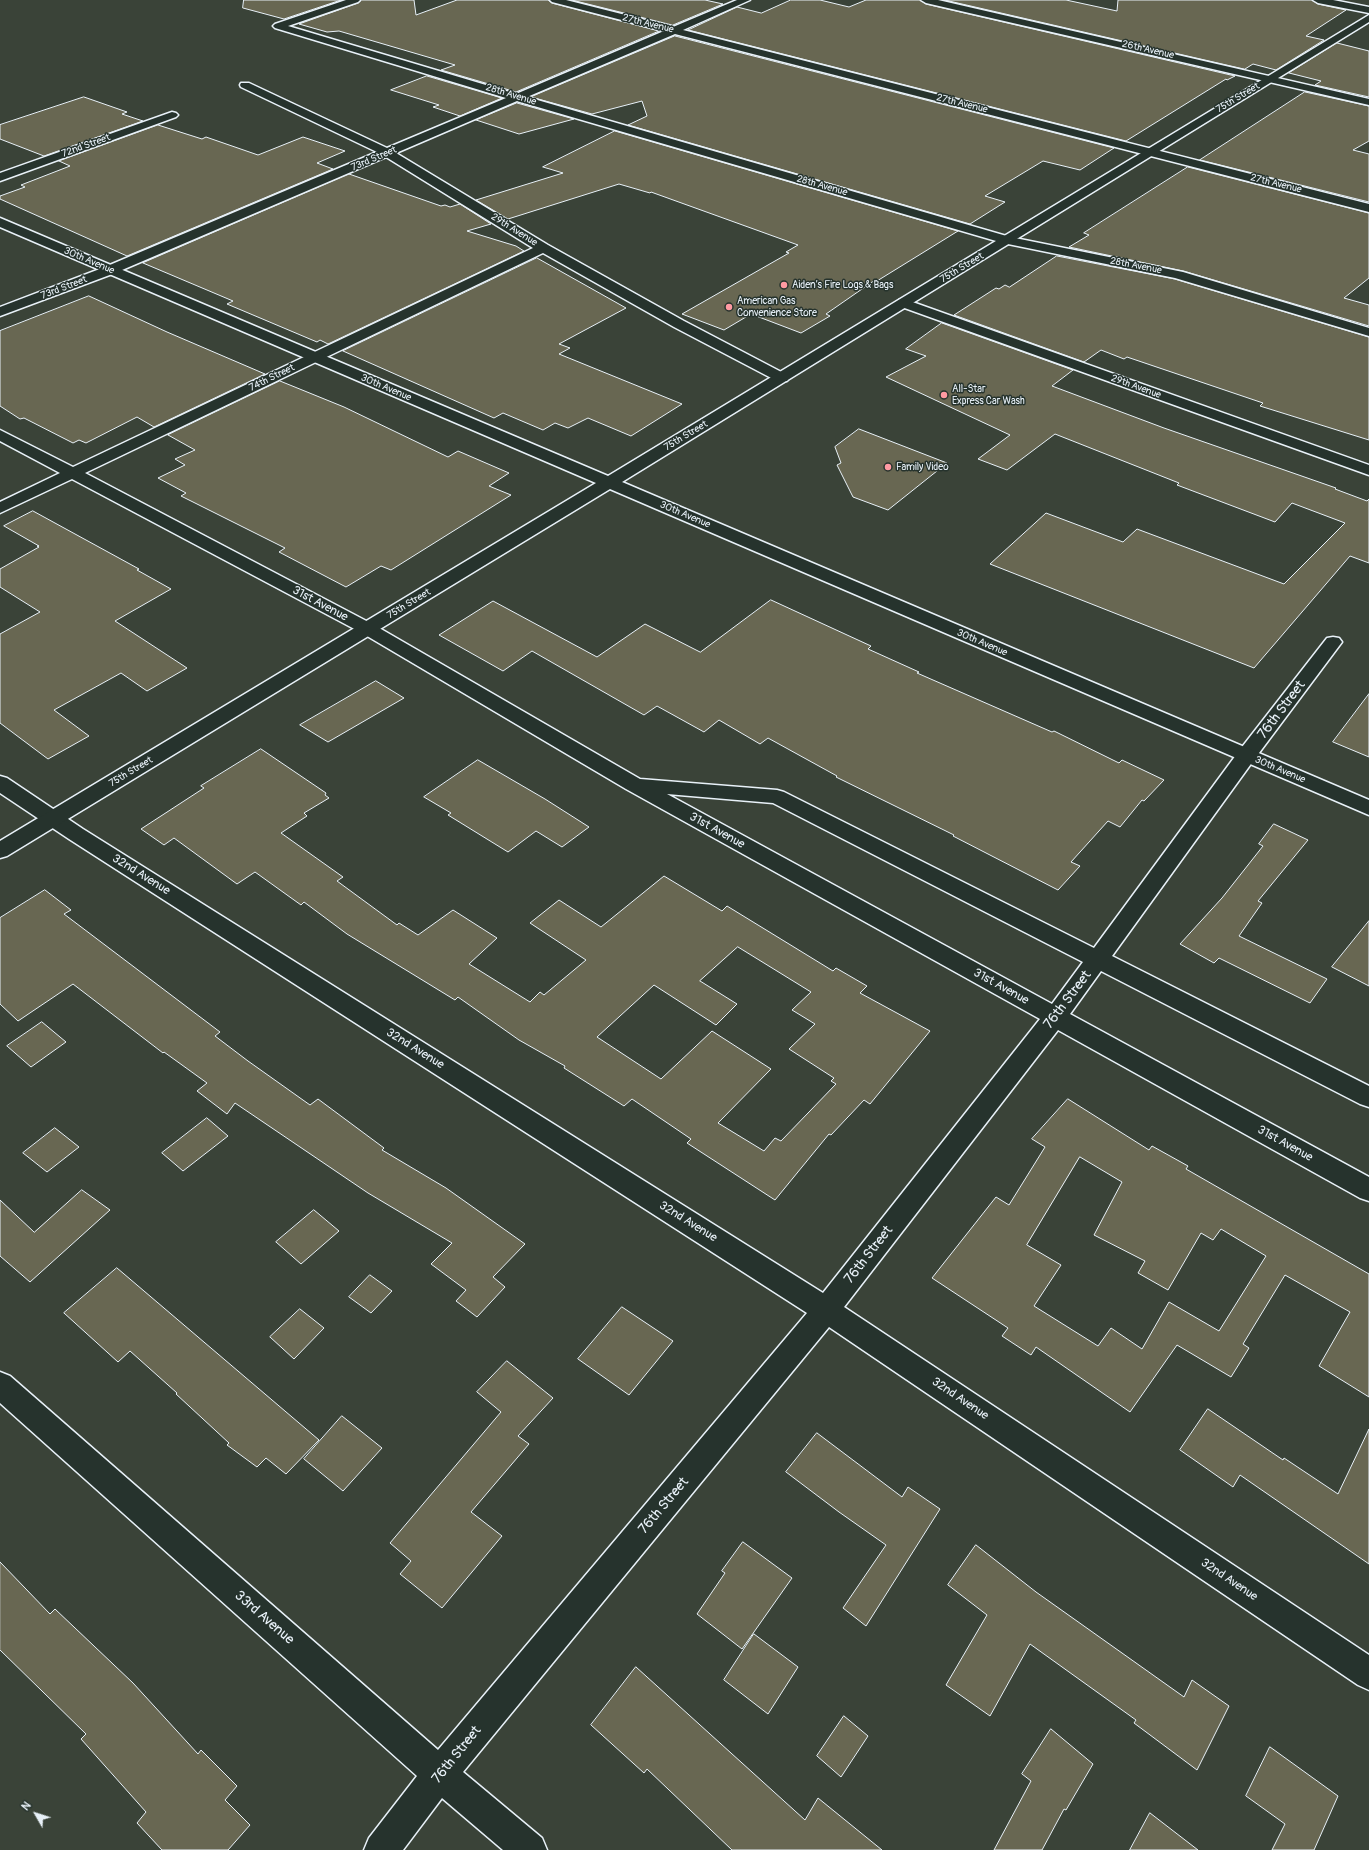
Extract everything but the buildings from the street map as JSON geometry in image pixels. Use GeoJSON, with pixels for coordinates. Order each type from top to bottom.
{"type":"FeatureCollection","features":[{"type":"Feature","properties":{"kind":"street","name":"28th Avenue"},"geometry":{"type":"LineString","coordinates":[[355,0],[278,26],[518,98],[1008,240],[1178,275],[1369,332]]}},
{"type":"Feature","properties":{"kind":"street","name":"27th Avenue"},"geometry":{"type":"LineString","coordinates":[[555,0],[1369,208]]}},
{"type":"Feature","properties":{"kind":"street","name":"73rd Street"},"geometry":{"type":"LineString","coordinates":[[0,312],[110,270],[518,98],[672,30],[746,0]]}},
{"type":"Feature","properties":{"kind":"street","name":"26th Avenue"},"geometry":{"type":"LineString","coordinates":[[926,0],[1369,102]]}},
{"type":"Feature","properties":{"kind":"street"},"geometry":{"type":"LineString","coordinates":[[1318,0],[1369,10]]}},
{"type":"Feature","properties":{"kind":"street","name":"75th Street"},"geometry":{"type":"LineString","coordinates":[[0,851],[782,378],[1369,18]]}},
{"type":"Feature","properties":{"kind":"street","name":"29th Avenue"},"geometry":{"type":"LineString","coordinates":[[245,85],[388,153],[544,248],[679,324],[782,378]]}},
{"type":"Feature","properties":{"kind":"street","name":"72nd Street"},"geometry":{"type":"LineString","coordinates":[[0,177],[172,115]]}},
{"type":"Feature","properties":{"kind":"street","name":"30th Avenue"},"geometry":{"type":"LineString","coordinates":[[0,222],[1369,808]]}},
{"type":"Feature","properties":{"kind":"street","name":"74th Street"},"geometry":{"type":"LineString","coordinates":[[0,508],[544,248]]}},
{"type":"Feature","properties":{"kind":"street","name":"29th Avenue"},"geometry":{"type":"LineString","coordinates":[[904,303],[1369,470]]}},
{"type":"Feature","properties":{"kind":"street","name":"31st Avenue"},"geometry":{"type":"LineString","coordinates":[[0,435],[368,629],[633,784],[1369,1190]]}},
{"type":"Feature","properties":{"kind":"street","name":"76th Street"},"geometry":{"type":"LineString","coordinates":[[381,1850],[440,1774],[826,1310],[1055,1018],[1246,756],[1333,642]]}},
{"type":"Feature","properties":{"kind":"street","name":"32nd Avenue"},"geometry":{"type":"LineString","coordinates":[[0,783],[53,819],[826,1310],[1369,1674]]}},
{"type":"Feature","properties":{"kind":"street","name":"31st Avenue"},"geometry":{"type":"LineString","coordinates":[[633,784],[777,797],[1369,1097]]}},
{"type":"Feature","properties":{"kind":"street","name":"33rd Avenue"},"geometry":{"type":"LineString","coordinates":[[0,1385],[440,1774],[530,1850]]}},
{"type":"Feature","properties":{"kind":"place","name":"Aiden’s Fire Logs & Bags"},"geometry":{"type":"Point","coordinates":[784,285]}},
{"type":"Feature","properties":{"kind":"place","name":"American Gas Convenience Store"},"geometry":{"type":"Point","coordinates":[729,307]}},
{"type":"Feature","properties":{"kind":"place","name":"All-Star Express Car Wash"},"geometry":{"type":"Point","coordinates":[944,395]}},
{"type":"Feature","properties":{"kind":"place","name":"Family Video"},"geometry":{"type":"Point","coordinates":[888,467]}}]}
